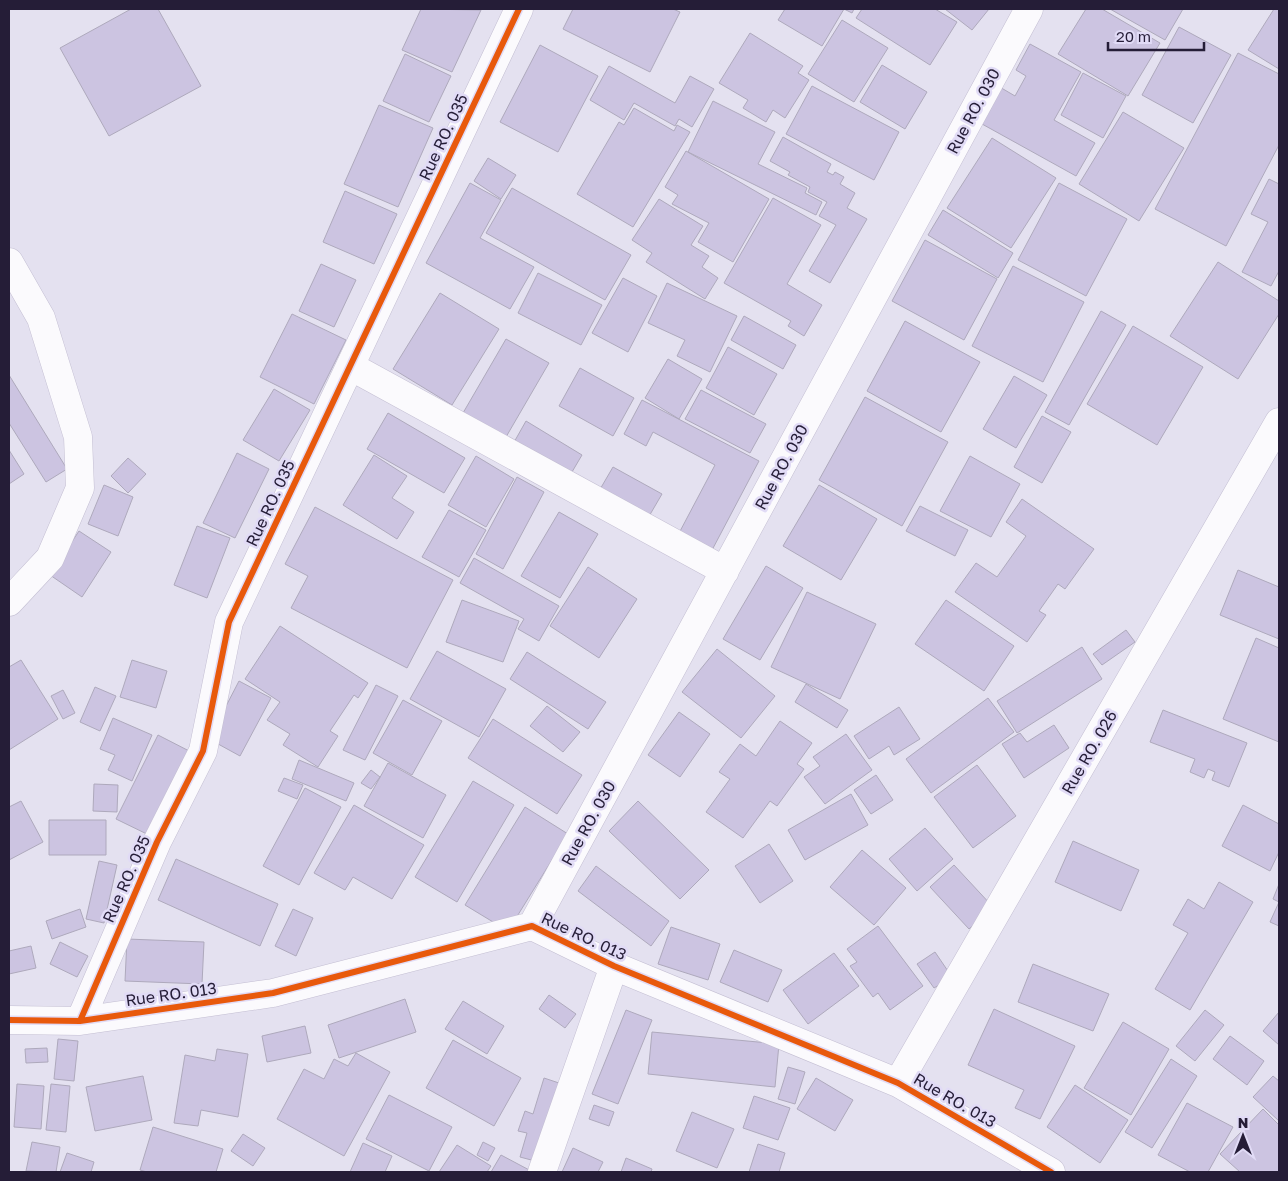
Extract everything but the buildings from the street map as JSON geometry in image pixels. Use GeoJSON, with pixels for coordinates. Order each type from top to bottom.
{"type":"FeatureCollection","features":[{"type":"Feature","properties":{"kind":"street","name":"Rue RO. 035"},"geometry":{"type":"LineString","coordinates":[[80,1021],[157,842],[203,751],[229,622],[519,9]]}},
{"type":"Feature","properties":{"kind":"street","name":"Rue RO. 030"},"geometry":{"type":"LineString","coordinates":[[532,926],[1029,9]]}},
{"type":"Feature","properties":{"kind":"street"},"geometry":{"type":"LineString","coordinates":[[9,262],[41,318],[44,327],[78,437],[80,488],[50,558],[9,602]]}},
{"type":"Feature","properties":{"kind":"street"},"geometry":{"type":"LineString","coordinates":[[350,366],[725,571]]}},
{"type":"Feature","properties":{"kind":"street","name":"Rue RO. 026"},"geometry":{"type":"LineString","coordinates":[[898,1083],[1279,422]]}},
{"type":"Feature","properties":{"kind":"street","name":"Rue RO. 013"},"geometry":{"type":"LineString","coordinates":[[9,1020],[80,1021],[273,993],[532,926],[614,966],[898,1083],[1051,1172]]}},
{"type":"Feature","properties":{"kind":"street"},"geometry":{"type":"LineString","coordinates":[[542,1172],[614,966]]}},
{"type":"Feature","properties":{"kind":"cycle path"},"geometry":{"type":"LineString","coordinates":[[80,1021],[157,842],[203,751],[229,622],[519,9]]}},
{"type":"Feature","properties":{"kind":"cycle path"},"geometry":{"type":"LineString","coordinates":[[9,1020],[80,1021],[273,993],[532,926],[614,966],[898,1083],[1051,1172]]}}]}
